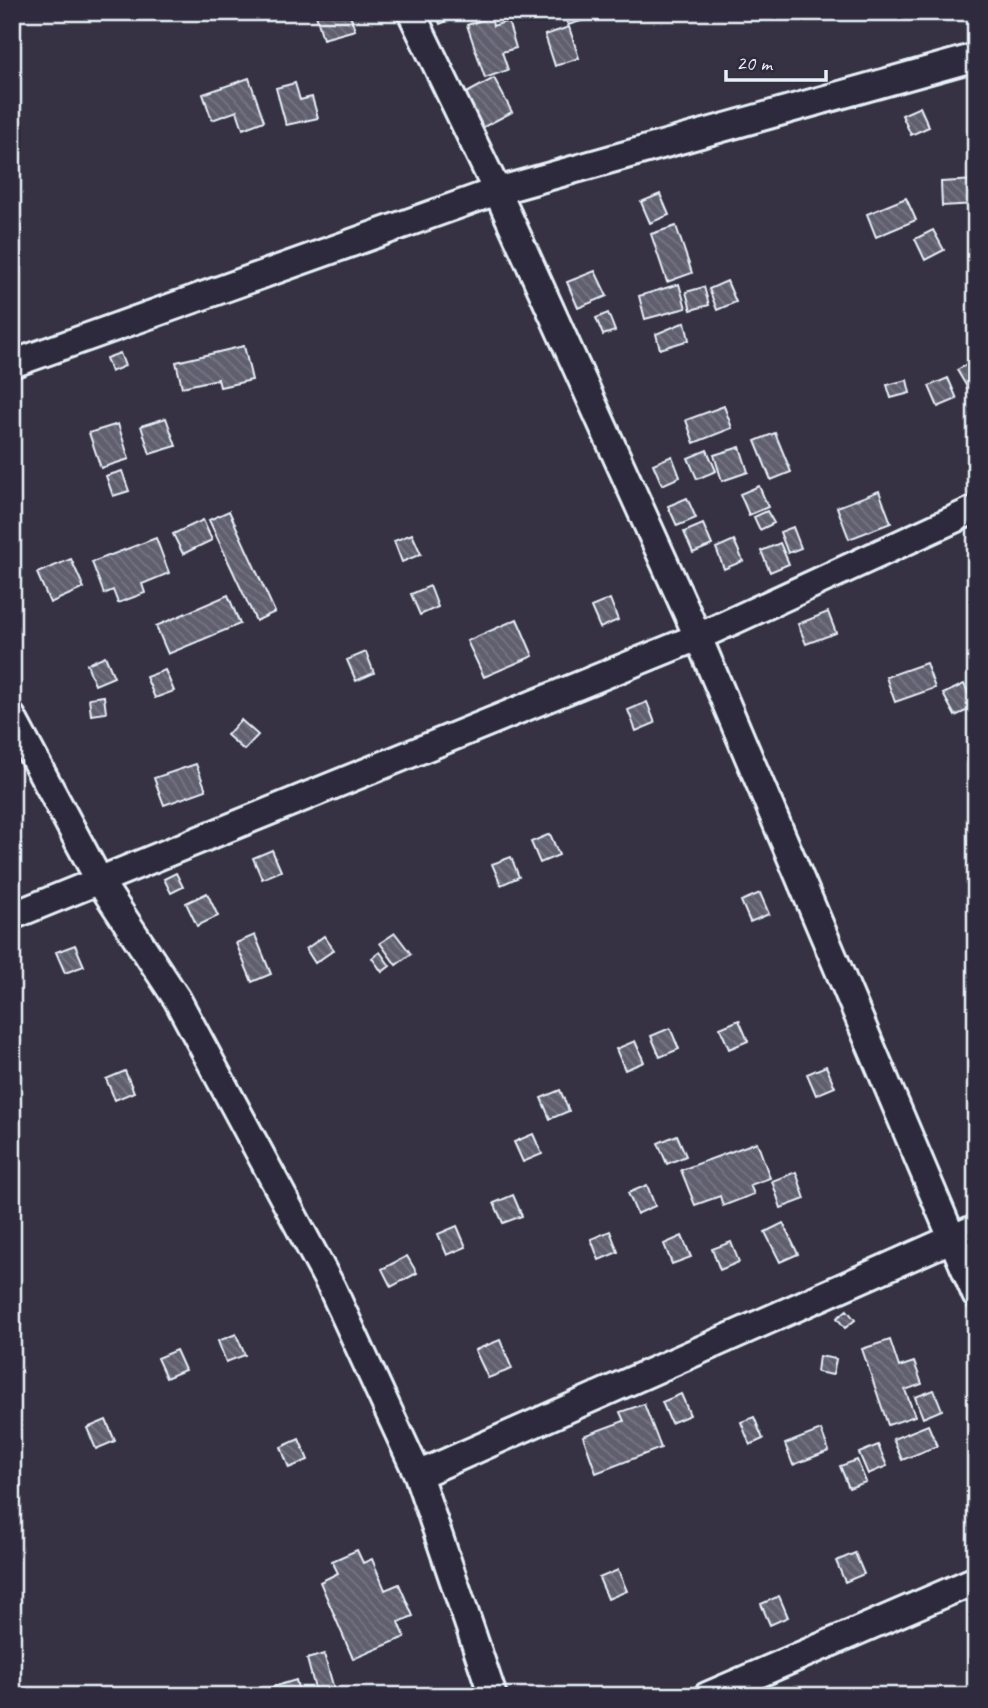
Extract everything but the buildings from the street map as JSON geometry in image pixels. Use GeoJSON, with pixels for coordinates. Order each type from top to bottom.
{"type":"FeatureCollection","features":[{"type":"Feature","properties":{"kind":"street"},"geometry":{"type":"LineString","coordinates":[[411,12],[497,191],[698,637],[976,1295]]}},
{"type":"Feature","properties":{"kind":"street"},"geometry":{"type":"LineString","coordinates":[[12,364],[497,191],[976,57]]}},
{"type":"Feature","properties":{"kind":"street"},"geometry":{"type":"LineString","coordinates":[[12,916],[698,637],[976,509]]}},
{"type":"Feature","properties":{"kind":"street"},"geometry":{"type":"LineString","coordinates":[[12,718],[100,882],[177,999],[332,1288],[418,1475],[493,1696]]}},
{"type":"Feature","properties":{"kind":"street"},"geometry":{"type":"LineString","coordinates":[[418,1475],[976,1228]]}},
{"type":"Feature","properties":{"kind":"street"},"geometry":{"type":"LineString","coordinates":[[707,1696],[976,1580]]}}]}
